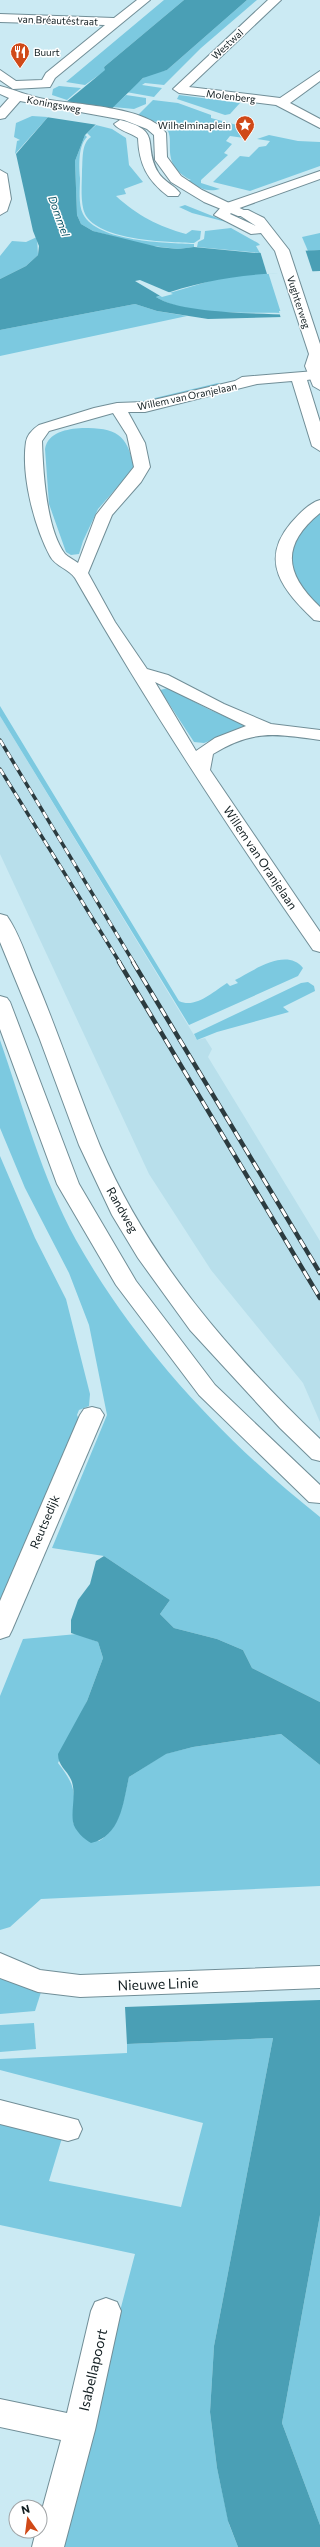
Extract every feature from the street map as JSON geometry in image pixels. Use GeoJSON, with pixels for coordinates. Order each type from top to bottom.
{"type":"FeatureCollection","features":[{"type":"Feature","properties":{"kind":"street"},"geometry":{"type":"LineString","coordinates":[[6,101],[46,84],[50,76],[144,0]]}},
{"type":"Feature","properties":{"kind":"street","name":"Westwal"},"geometry":{"type":"LineString","coordinates":[[180,89],[275,0]]}},
{"type":"Feature","properties":{"kind":"street","name":"van Bréautéstraat"},"geometry":{"type":"LineString","coordinates":[[0,18],[116,22]]}},
{"type":"Feature","properties":{"kind":"street","name":"Koningsweg"},"geometry":{"type":"LineString","coordinates":[[0,74],[6,101]]}},
{"type":"Feature","properties":{"kind":"street"},"geometry":{"type":"LineString","coordinates":[[320,75],[282,103],[320,124]]}},
{"type":"Feature","properties":{"kind":"street","name":"Molenberg"},"geometry":{"type":"LineString","coordinates":[[180,89],[282,103]]}},
{"type":"Feature","properties":{"kind":"street","name":"Koningsweg"},"geometry":{"type":"LineString","coordinates":[[0,90],[6,101]]}},
{"type":"Feature","properties":{"kind":"street","name":"Koningsweg"},"geometry":{"type":"LineString","coordinates":[[6,101],[106,118],[137,120],[157,130],[161,136],[160,151],[162,161],[175,177],[225,211]]}},
{"type":"Feature","properties":{"kind":"street"},"geometry":{"type":"LineString","coordinates":[[0,174],[4,199],[0,211]]}},
{"type":"Feature","properties":{"kind":"street"},"geometry":{"type":"LineString","coordinates":[[225,211],[320,175]]}},
{"type":"Feature","properties":{"kind":"street"},"geometry":{"type":"LineString","coordinates":[[244,213],[320,184]]}},
{"type":"Feature","properties":{"kind":"street"},"geometry":{"type":"LineString","coordinates":[[225,211],[244,213],[259,221],[272,237]]}},
{"type":"Feature","properties":{"kind":"street"},"geometry":{"type":"LineString","coordinates":[[225,211],[272,237]]}},
{"type":"Feature","properties":{"kind":"street","name":"Vughterweg"},"geometry":{"type":"LineString","coordinates":[[272,237],[282,250],[318,356],[312,366],[318,380]]}},
{"type":"Feature","properties":{"kind":"street"},"geometry":{"type":"LineString","coordinates":[[298,376],[320,446]]}},
{"type":"Feature","properties":{"kind":"street","name":"Willem van Oranjelaan"},"geometry":{"type":"LineString","coordinates":[[318,380],[298,376],[256,380],[145,407],[117,408],[54,424],[38,433],[34,441],[35,479],[44,523],[58,556],[80,573],[107,622],[141,673],[170,725],[318,941]]}},
{"type":"Feature","properties":{"kind":"street","name":"Willem van Oranjelaan"},"geometry":{"type":"LineString","coordinates":[[80,573],[90,557],[108,509],[133,481],[142,467],[138,441],[129,423],[117,408]]}},
{"type":"Feature","properties":{"kind":"street"},"geometry":{"type":"LineString","coordinates":[[320,505],[302,518],[289,535],[283,564],[285,575],[292,588],[303,602],[320,616]]}},
{"type":"Feature","properties":{"kind":"street"},"geometry":{"type":"LineString","coordinates":[[141,673],[162,679],[218,708],[265,728],[320,735]]}},
{"type":"Feature","properties":{"kind":"street"},"geometry":{"type":"LineString","coordinates":[[201,770],[205,751],[238,733],[265,728]]}},
{"type":"Feature","properties":{"kind":"street","name":"Randweg"},"geometry":{"type":"LineString","coordinates":[[0,920],[56,1056],[78,1118],[103,1176],[128,1221],[161,1274],[200,1327],[244,1377],[320,1453]]}},
{"type":"Feature","properties":{"kind":"street"},"geometry":{"type":"LineString","coordinates":[[0,1002],[68,1184],[127,1285],[207,1390],[317,1496]]}},
{"type":"Feature","properties":{"kind":"street","name":"Reutsedijk"},"geometry":{"type":"LineString","coordinates":[[0,1630],[92,1415]]}},
{"type":"Feature","properties":{"kind":"street","name":"Nieuwe Linie"},"geometry":{"type":"LineString","coordinates":[[0,1964],[5,1968],[38,1981],[80,1986],[320,1977]]}},
{"type":"Feature","properties":{"kind":"street"},"geometry":{"type":"LineString","coordinates":[[0,2112],[68,2129]]}},
{"type":"Feature","properties":{"kind":"street","name":"Isabellapoort"},"geometry":{"type":"LineString","coordinates":[[48,2547],[79,2430],[106,2311]]}},
{"type":"Feature","properties":{"kind":"street"},"geometry":{"type":"LineString","coordinates":[[0,2413],[79,2430]]}},
{"type":"Feature","properties":{"kind":"shaded area"},"geometry":{"type":"Polygon","coordinates":[[[164,0],[184,0],[104,67],[106,70],[85,85],[66,82],[164,0]]]}},
{"type":"Feature","properties":{"kind":"shaded area"},"geometry":{"type":"Polygon","coordinates":[[[247,0],[257,0],[201,48],[164,85],[145,83],[142,85],[162,88],[154,97],[126,92],[147,75],[167,70],[247,0]]]}},
{"type":"Feature","properties":{"kind":"shaded area"},"geometry":{"type":"Polygon","coordinates":[[[59,86],[81,88],[67,100],[52,95],[53,89],[59,86]]]}},
{"type":"Feature","properties":{"kind":"shaded area"},"geometry":{"type":"Polygon","coordinates":[[[126,95],[146,98],[146,104],[134,109],[113,107],[126,95]]]}},
{"type":"Feature","properties":{"kind":"shaded area"},"geometry":{"type":"Polygon","coordinates":[[[179,95],[240,103],[230,114],[225,115],[177,99],[179,95]]]}},
{"type":"Feature","properties":{"kind":"shaded area"},"geometry":{"type":"Polygon","coordinates":[[[153,100],[178,103],[211,115],[211,118],[248,128],[242,132],[248,134],[244,138],[230,136],[226,141],[232,144],[224,153],[228,155],[201,180],[201,183],[220,189],[206,190],[198,187],[186,180],[191,180],[174,166],[170,152],[170,138],[165,127],[155,121],[137,116],[153,100]]]}},
{"type":"Feature","properties":{"kind":"shaded area"},"geometry":{"type":"Polygon","coordinates":[[[32,116],[48,117],[15,154],[17,141],[20,140],[14,137],[16,123],[32,116]]]}},
{"type":"Feature","properties":{"kind":"shaded area"},"geometry":{"type":"Polygon","coordinates":[[[96,125],[112,129],[126,138],[129,165],[143,182],[124,189],[126,194],[116,196],[140,215],[166,228],[186,234],[192,230],[201,231],[200,239],[194,243],[152,241],[119,235],[104,230],[93,223],[85,214],[83,209],[82,171],[84,148],[91,137],[87,133],[96,125]]]}},
{"type":"Feature","properties":{"kind":"shaded area"},"geometry":{"type":"Polygon","coordinates":[[[85,135],[87,137],[82,146],[79,168],[80,201],[83,214],[91,223],[102,230],[117,236],[167,243],[194,244],[194,247],[178,249],[144,245],[93,231],[81,224],[77,215],[75,161],[85,135]]]}},
{"type":"Feature","properties":{"kind":"shaded area"},"geometry":{"type":"Polygon","coordinates":[[[269,135],[298,141],[320,142],[320,166],[250,191],[213,182],[240,156],[249,157],[259,147],[266,146],[270,141],[257,139],[269,135]]]}},
{"type":"Feature","properties":{"kind":"shaded area"},"geometry":{"type":"Polygon","coordinates":[[[185,205],[230,223],[192,213],[179,207],[185,205]]]}},
{"type":"Feature","properties":{"kind":"shaded area"},"geometry":{"type":"Polygon","coordinates":[[[231,228],[258,243],[260,245],[256,246],[260,253],[197,247],[198,242],[204,239],[205,231],[231,228]]]}},
{"type":"Feature","properties":{"kind":"shaded area"},"geometry":{"type":"Polygon","coordinates":[[[320,233],[320,250],[308,251],[302,237],[320,233]]]}},
{"type":"Feature","properties":{"kind":"shaded area"},"geometry":{"type":"Polygon","coordinates":[[[37,237],[38,255],[26,266],[0,279],[0,256],[12,241],[26,242],[37,237]]]}},
{"type":"Feature","properties":{"kind":"shaded area"},"geometry":{"type":"Polygon","coordinates":[[[268,272],[281,313],[234,313],[200,310],[169,303],[156,297],[220,278],[268,272]]]}},
{"type":"Feature","properties":{"kind":"shaded area"},"geometry":{"type":"Polygon","coordinates":[[[135,304],[157,311],[187,316],[0,356],[0,330],[135,304]]]}},
{"type":"Feature","properties":{"kind":"shaded area"},"geometry":{"type":"Polygon","coordinates":[[[218,383],[224,386],[141,405],[138,402],[218,383]]]}},
{"type":"Feature","properties":{"kind":"shaded area"},"geometry":{"type":"Polygon","coordinates":[[[82,428],[103,429],[112,431],[118,435],[128,447],[134,468],[98,509],[83,541],[79,554],[71,555],[66,552],[49,504],[45,449],[50,439],[59,432],[82,428]]]}},
{"type":"Feature","properties":{"kind":"shaded area"},"geometry":{"type":"Polygon","coordinates":[[[320,510],[320,608],[299,587],[291,563],[291,549],[296,536],[320,510]]]}},
{"type":"Feature","properties":{"kind":"shaded area"},"geometry":{"type":"Polygon","coordinates":[[[168,688],[208,709],[247,726],[204,743],[194,742],[160,690],[168,688]]]}},
{"type":"Feature","properties":{"kind":"shaded area"},"geometry":{"type":"Polygon","coordinates":[[[0,706],[179,1001],[191,1003],[198,1001],[210,995],[227,983],[230,986],[238,983],[235,980],[260,967],[279,960],[296,962],[303,968],[298,976],[189,1025],[0,716],[0,706]]]}},
{"type":"Feature","properties":{"kind":"shaded area"},"geometry":{"type":"Polygon","coordinates":[[[0,716],[197,1040],[205,1038],[212,1049],[208,1057],[320,1241],[320,1422],[303,1383],[211,1270],[149,1174],[0,854],[0,716]]]}},
{"type":"Feature","properties":{"kind":"shaded area"},"geometry":{"type":"Polygon","coordinates":[[[308,982],[314,986],[315,991],[283,1007],[289,1012],[217,1032],[197,1040],[194,1034],[301,983],[308,982]]]}},
{"type":"Feature","properties":{"kind":"shaded area"},"geometry":{"type":"Polygon","coordinates":[[[0,1040],[34,1142],[53,1192],[76,1240],[100,1280],[154,1355],[184,1390],[250,1457],[284,1488],[320,1517],[320,1702],[252,1668],[243,1650],[217,1639],[174,1628],[160,1614],[170,1600],[104,1556],[52,1548],[107,1415],[89,1325],[69,1273],[25,1188],[0,1128],[0,1040]]]}},
{"type":"Feature","properties":{"kind":"shaded area"},"geometry":{"type":"Polygon","coordinates":[[[0,1156],[35,1238],[66,1299],[90,1394],[89,1406],[79,1410],[77,1415],[80,1422],[0,1617],[0,1156]]]}},
{"type":"Feature","properties":{"kind":"shaded area"},"geometry":{"type":"Polygon","coordinates":[[[77,1634],[98,1642],[103,1658],[87,1701],[58,1763],[69,1778],[72,1785],[74,1798],[73,1823],[99,1841],[106,1836],[117,1821],[123,1804],[129,1777],[165,1754],[193,1747],[281,1734],[320,1765],[320,1886],[41,1899],[10,1927],[0,1930],[0,1696],[23,1639],[77,1634]]]}},
{"type":"Feature","properties":{"kind":"shaded area"},"geometry":{"type":"Polygon","coordinates":[[[0,1974],[41,1992],[35,2011],[0,2014],[0,1974]]]}},
{"type":"Feature","properties":{"kind":"shaded area"},"geometry":{"type":"Polygon","coordinates":[[[34,2023],[36,2049],[0,2052],[0,2025],[34,2023]]]}},
{"type":"Feature","properties":{"kind":"shaded area"},"geometry":{"type":"Polygon","coordinates":[[[273,2038],[214,2346],[210,2412],[217,2468],[229,2524],[238,2547],[58,2547],[135,2254],[0,2225],[0,2123],[62,2138],[49,2181],[181,2207],[203,2123],[0,2070],[0,2059],[127,2053],[127,2044],[273,2038]]]}},
{"type":"Feature","properties":{"kind":"shaded area"},"geometry":{"type":"Polygon","coordinates":[[[320,2215],[320,2525],[282,2423],[320,2215]]]}},
{"type":"Feature","properties":{"kind":"water","name":"Dommel"},"geometry":{"type":"Polygon","coordinates":[[[184,0],[247,0],[167,70],[143,78],[85,135],[75,161],[77,215],[81,224],[93,231],[158,247],[178,249],[194,247],[257,253],[320,250],[320,271],[278,273],[217,280],[197,284],[156,297],[188,308],[210,311],[320,316],[208,319],[157,311],[135,304],[0,330],[0,279],[26,266],[38,255],[39,246],[33,231],[16,154],[48,117],[105,70],[104,67],[184,0]]]}},
{"type":"Feature","properties":{"kind":"water"},"geometry":{"type":"Polygon","coordinates":[[[104,1556],[170,1600],[160,1614],[174,1628],[217,1639],[243,1650],[252,1668],[320,1702],[320,1765],[281,1734],[193,1747],[166,1754],[129,1777],[119,1817],[115,1826],[109,1833],[101,1839],[91,1843],[83,1837],[75,1828],[73,1822],[74,1792],[72,1782],[61,1765],[58,1754],[87,1701],[103,1658],[98,1642],[71,1633],[71,1620],[78,1600],[90,1584],[96,1561],[104,1556]]]}},
{"type":"Feature","properties":{"kind":"water"},"geometry":{"type":"Polygon","coordinates":[[[320,2000],[320,2215],[282,2423],[320,2525],[320,2547],[238,2547],[228,2521],[217,2468],[210,2412],[214,2346],[273,2038],[127,2044],[125,2007],[320,2000]]]}},
{"type":"Feature","properties":{"kind":"pier"},"geometry":{"type":"Polygon","coordinates":[[[65,101],[115,109],[98,125],[46,117],[65,101]]]}},
{"type":"Feature","properties":{"kind":"pier"},"geometry":{"type":"Polygon","coordinates":[[[305,249],[313,273],[267,274],[260,251],[305,249]]]}},
{"type":"Feature","properties":{"kind":"pier"},"geometry":{"type":"Polygon","coordinates":[[[140,280],[173,294],[162,297],[135,281],[140,280]]]}},
{"type":"Feature","properties":{"kind":"pier"},"geometry":{"type":"Polygon","coordinates":[[[320,309],[320,318],[281,319],[279,311],[320,309]]]}},
{"type":"Feature","properties":{"kind":"railway"},"geometry":{"type":"LineString","coordinates":[[0,740],[134,963]]}},
{"type":"Feature","properties":{"kind":"railway"},"geometry":{"type":"LineString","coordinates":[[0,769],[120,963]]}},
{"type":"Feature","properties":{"kind":"railway"},"geometry":{"type":"LineString","coordinates":[[119,962],[320,1298]]}},
{"type":"Feature","properties":{"kind":"railway"},"geometry":{"type":"LineString","coordinates":[[133,962],[320,1273]]}},
{"type":"Feature","properties":{"kind":"place","name":"Buurt"},"geometry":{"type":"Point","coordinates":[20,69]}},
{"type":"Feature","properties":{"kind":"place","name":"Wilhelminaplein"},"geometry":{"type":"Point","coordinates":[245,142]}}]}
